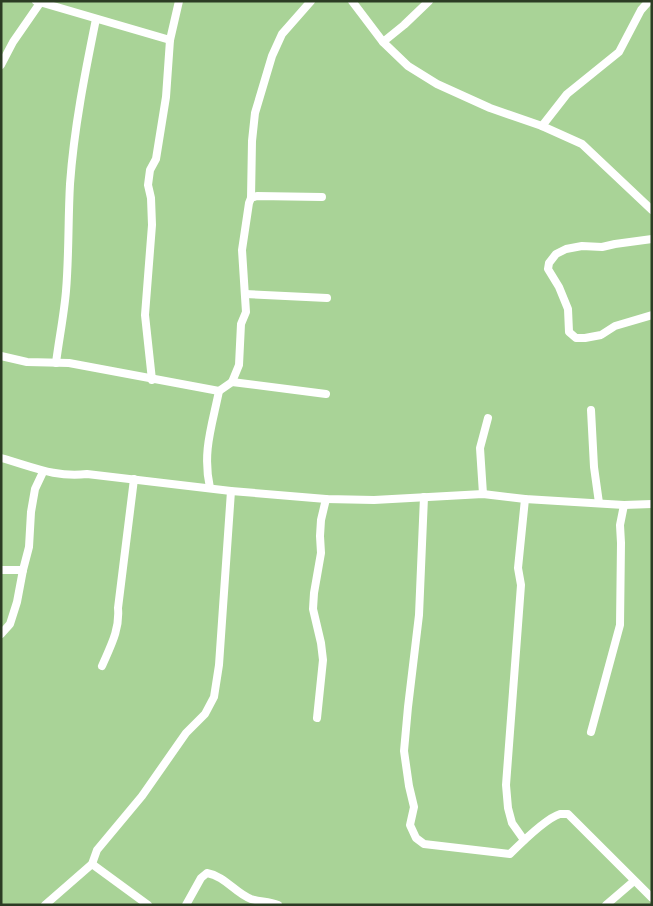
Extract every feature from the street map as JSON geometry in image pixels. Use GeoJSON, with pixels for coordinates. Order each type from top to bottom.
{"type":"FeatureCollection","features":[{"type":"Feature","properties":{"kind":"street"},"geometry":{"type":"LineString","coordinates":[[152,380],[146,315],[152,225],[151,198],[148,185],[150,170],[156,159],[166,97],[170,40],[179,1]]}},
{"type":"Feature","properties":{"kind":"street"},"geometry":{"type":"LineString","coordinates":[[210,488],[206,471],[207,442],[219,391],[232,382],[239,365],[241,324],[246,312],[242,250],[251,198],[252,141],[255,113],[272,56],[282,34],[311,1]]}},
{"type":"Feature","properties":{"kind":"street"},"geometry":{"type":"LineString","coordinates":[[352,1],[384,42],[408,66],[437,84],[490,108],[542,126],[582,144],[652,210]]}},
{"type":"Feature","properties":{"kind":"street"},"geometry":{"type":"LineString","coordinates":[[384,42],[429,1]]}},
{"type":"Feature","properties":{"kind":"street"},"geometry":{"type":"LineString","coordinates":[[542,126],[567,94],[619,52],[634,20],[649,1]]}},
{"type":"Feature","properties":{"kind":"street"},"geometry":{"type":"LineString","coordinates":[[1,65],[12,42],[38,2],[170,40]]}},
{"type":"Feature","properties":{"kind":"street"},"geometry":{"type":"LineString","coordinates":[[56,363],[66,292],[70,184],[77,120],[81,88],[88,63],[96,18]]}},
{"type":"Feature","properties":{"kind":"street"},"geometry":{"type":"LineString","coordinates":[[251,198],[257,196],[322,197]]}},
{"type":"Feature","properties":{"kind":"street"},"geometry":{"type":"LineString","coordinates":[[652,239],[602,247],[582,246],[566,249],[556,254],[548,263],[548,270],[564,296],[568,310],[569,332],[576,338],[601,335],[615,326],[652,315]]}},
{"type":"Feature","properties":{"kind":"street"},"geometry":{"type":"LineString","coordinates":[[245,294],[328,298]]}},
{"type":"Feature","properties":{"kind":"street"},"geometry":{"type":"LineString","coordinates":[[1,356],[27,362],[69,363],[219,391]]}},
{"type":"Feature","properties":{"kind":"street"},"geometry":{"type":"LineString","coordinates":[[232,382],[326,394]]}},
{"type":"Feature","properties":{"kind":"street"},"geometry":{"type":"LineString","coordinates":[[591,410],[594,467],[599,502]]}},
{"type":"Feature","properties":{"kind":"street"},"geometry":{"type":"LineString","coordinates":[[483,494],[480,448],[488,418]]}},
{"type":"Feature","properties":{"kind":"street"},"geometry":{"type":"LineString","coordinates":[[1,458],[42,472],[75,476],[86,474],[231,491],[326,499],[374,500],[483,494],[525,499],[624,505],[652,504]]}},
{"type":"Feature","properties":{"kind":"street"},"geometry":{"type":"LineString","coordinates":[[1,634],[10,624],[17,602],[29,547],[31,512],[35,489],[42,472]]}},
{"type":"Feature","properties":{"kind":"street"},"geometry":{"type":"LineString","coordinates":[[102,666],[116,635],[118,625],[118,608],[134,479]]}},
{"type":"Feature","properties":{"kind":"street"},"geometry":{"type":"LineString","coordinates":[[45,905],[92,864],[97,850],[142,796],[186,733],[205,714],[214,697],[219,665],[231,491]]}},
{"type":"Feature","properties":{"kind":"street"},"geometry":{"type":"LineString","coordinates":[[424,497],[420,615],[404,751],[414,807],[410,826],[416,838],[424,844],[510,854],[524,840],[552,819],[560,814],[568,814],[652,898]]}},
{"type":"Feature","properties":{"kind":"street"},"geometry":{"type":"LineString","coordinates":[[317,718],[323,660],[318,626],[313,609],[321,553],[321,520],[326,499]]}},
{"type":"Feature","properties":{"kind":"street"},"geometry":{"type":"LineString","coordinates":[[524,840],[512,823],[508,808],[506,785],[521,585],[518,568],[525,499]]}},
{"type":"Feature","properties":{"kind":"street"},"geometry":{"type":"LineString","coordinates":[[590,732],[620,625],[620,525],[624,505]]}},
{"type":"Feature","properties":{"kind":"street"},"geometry":{"type":"LineString","coordinates":[[1,570],[23,570]]}},
{"type":"Feature","properties":{"kind":"street"},"geometry":{"type":"LineString","coordinates":[[92,864],[148,905]]}},
{"type":"Feature","properties":{"kind":"street"},"geometry":{"type":"LineString","coordinates":[[186,905],[207,873],[215,874],[251,898],[278,905]]}},
{"type":"Feature","properties":{"kind":"street"},"geometry":{"type":"LineString","coordinates":[[606,905],[634,881]]}}]}
